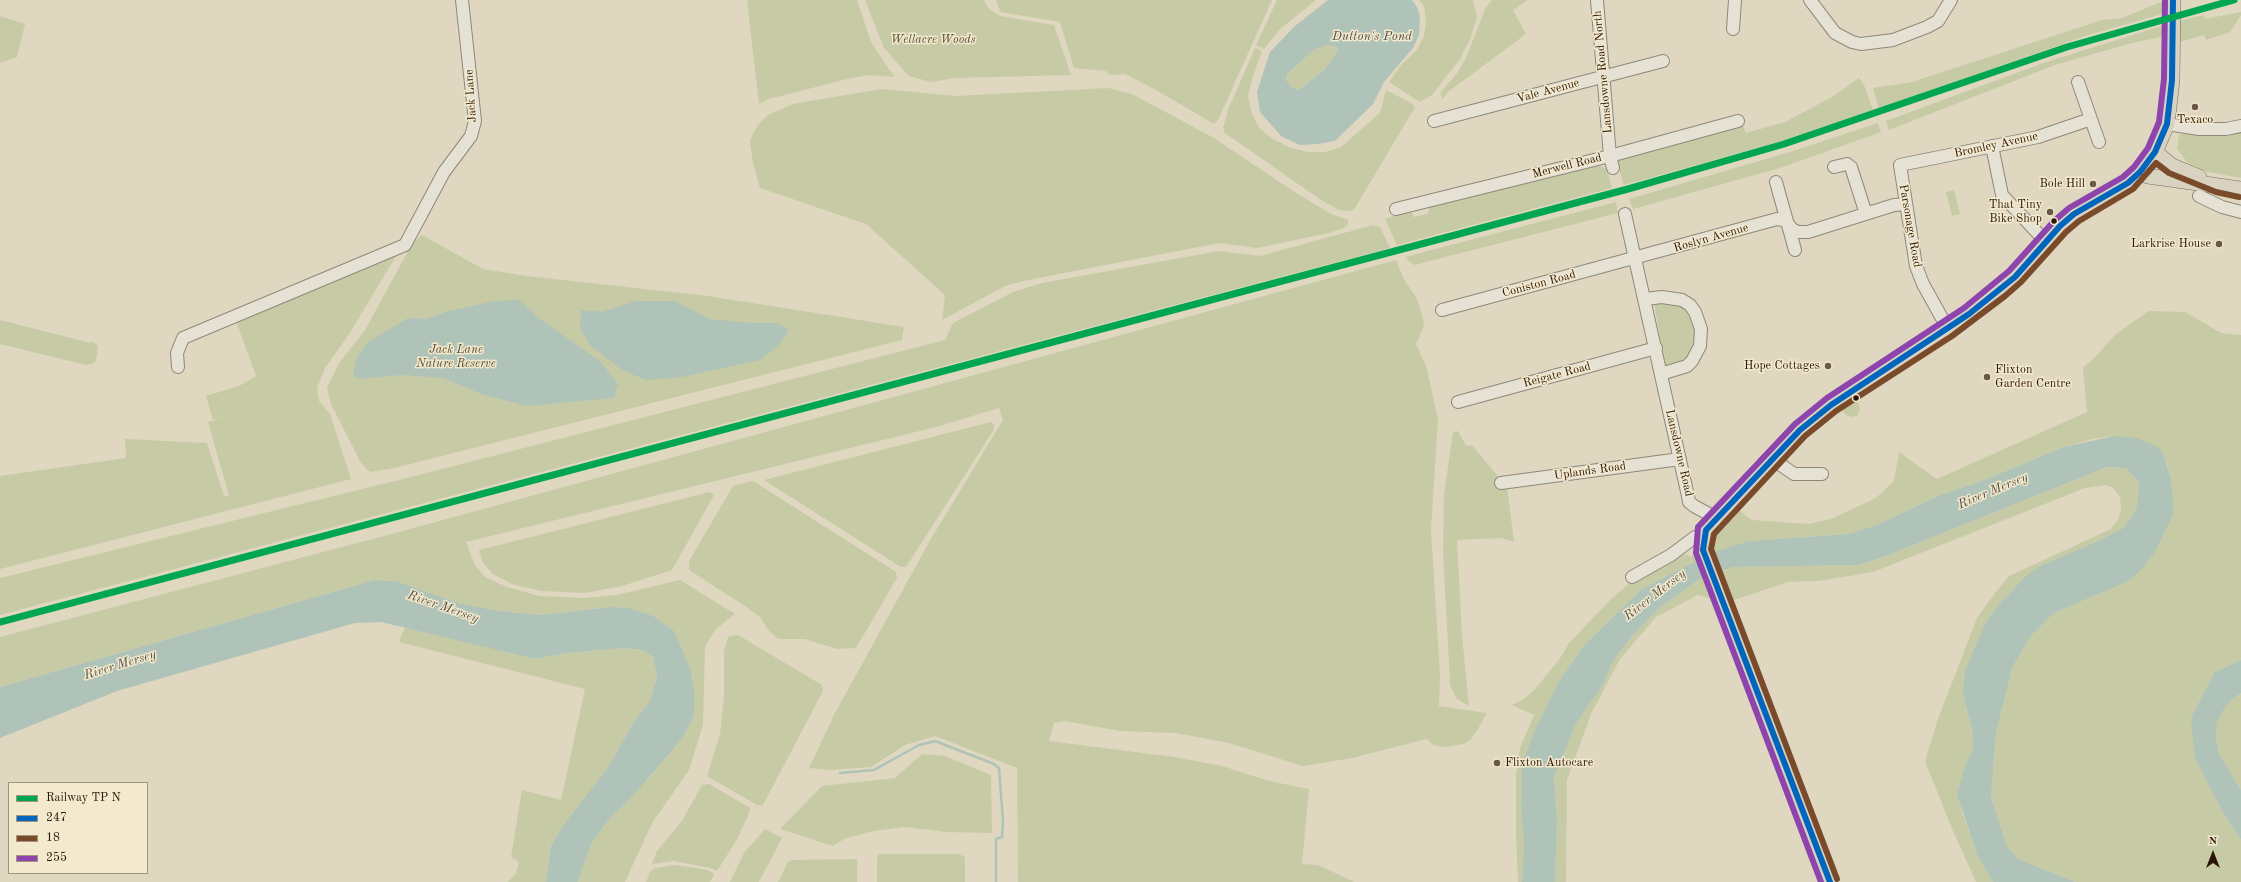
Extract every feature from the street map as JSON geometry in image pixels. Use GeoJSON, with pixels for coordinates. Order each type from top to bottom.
{"type":"FeatureCollection","features":[{"type":"Feature","properties":{"kind":"main road"},"geometry":{"type":"LineString","coordinates":[[1830,882],[1715,581],[1704,543],[1716,518],[1771,458],[1800,430],[1831,405],[1948,329],[2000,290],[2074,214],[2128,183],[2140,172],[2155,152],[2167,124],[2172,80],[2173,0]]}},
{"type":"Feature","properties":{"kind":"main road"},"geometry":{"type":"LineString","coordinates":[[2155,152],[2172,166],[2222,185]]}},
{"type":"Feature","properties":{"kind":"main road"},"geometry":{"type":"LineString","coordinates":[[2140,172],[2148,176],[2222,185],[2241,189]]}},
{"type":"Feature","properties":{"kind":"street","name":"Jack Lane"},"geometry":{"type":"LineString","coordinates":[[178,367],[177,353],[183,338],[405,245],[444,172],[471,136],[475,121],[462,0]]}},
{"type":"Feature","properties":{"kind":"street","name":"Lansdowne Road North"},"geometry":{"type":"LineString","coordinates":[[1597,0],[1611,162]]}},
{"type":"Feature","properties":{"kind":"street"},"geometry":{"type":"LineString","coordinates":[[1733,29],[1735,0]]}},
{"type":"Feature","properties":{"kind":"street"},"geometry":{"type":"LineString","coordinates":[[1810,0],[1835,33],[1852,42],[1861,44],[1893,40],[1914,34],[1938,21],[1951,0]]}},
{"type":"Feature","properties":{"kind":"street","name":"Vale Avenue"},"geometry":{"type":"LineString","coordinates":[[1434,121],[1663,61]]}},
{"type":"Feature","properties":{"kind":"street"},"geometry":{"type":"LineString","coordinates":[[2078,82],[2099,142]]}},
{"type":"Feature","properties":{"kind":"street","name":"Bromley Avenue"},"geometry":{"type":"LineString","coordinates":[[1900,165],[2038,137],[2091,119]]}},
{"type":"Feature","properties":{"kind":"street","name":"Merwell Road"},"geometry":{"type":"LineString","coordinates":[[1396,209],[1611,162],[1738,121]]}},
{"type":"Feature","properties":{"kind":"street"},"geometry":{"type":"LineString","coordinates":[[2167,124],[2199,129],[2226,129],[2241,126]]}},
{"type":"Feature","properties":{"kind":"street"},"geometry":{"type":"LineString","coordinates":[[1992,146],[2002,195],[2046,242]]}},
{"type":"Feature","properties":{"kind":"street"},"geometry":{"type":"LineString","coordinates":[[1834,167],[1847,164],[1850,166],[1866,214]]}},
{"type":"Feature","properties":{"kind":"street","name":"Parsonage Road"},"geometry":{"type":"LineString","coordinates":[[1900,165],[1916,266],[1923,284],[1948,329]]}},
{"type":"Feature","properties":{"kind":"street"},"geometry":{"type":"LineString","coordinates":[[1776,182],[1795,250]]}},
{"type":"Feature","properties":{"kind":"street"},"geometry":{"type":"LineString","coordinates":[[2222,185],[2222,207]]}},
{"type":"Feature","properties":{"kind":"street"},"geometry":{"type":"LineString","coordinates":[[2199,196],[2222,207],[2241,212]]}},
{"type":"Feature","properties":{"kind":"street"},"geometry":{"type":"LineString","coordinates":[[1786,221],[1792,229],[1798,232],[1808,232],[1894,205],[1906,204]]}},
{"type":"Feature","properties":{"kind":"street","name":"Lansdowne Road"},"geometry":{"type":"LineString","coordinates":[[1625,214],[1662,374],[1689,502],[1716,518]]}},
{"type":"Feature","properties":{"kind":"street","name":"Roslyn Avenue"},"geometry":{"type":"LineString","coordinates":[[1636,258],[1777,219],[1786,221]]}},
{"type":"Feature","properties":{"kind":"street","name":"Coniston Road"},"geometry":{"type":"LineString","coordinates":[[1442,310],[1636,258]]}},
{"type":"Feature","properties":{"kind":"street"},"geometry":{"type":"LineString","coordinates":[[1645,299],[1662,297],[1682,300],[1695,312],[1701,329],[1700,346],[1687,366],[1662,374]]}},
{"type":"Feature","properties":{"kind":"street","name":"Reigate Road"},"geometry":{"type":"LineString","coordinates":[[1458,402],[1656,348]]}},
{"type":"Feature","properties":{"kind":"street"},"geometry":{"type":"LineString","coordinates":[[1771,458],[1794,474],[1822,474]]}},
{"type":"Feature","properties":{"kind":"street","name":"Uplands Road"},"geometry":{"type":"LineString","coordinates":[[1501,483],[1680,459]]}},
{"type":"Feature","properties":{"kind":"street"},"geometry":{"type":"LineString","coordinates":[[1632,576],[1682,546],[1694,537],[1704,543]]}},
{"type":"Feature","properties":{"kind":"green space"},"geometry":{"type":"Polygon","coordinates":[[[747,0],[857,0],[871,42],[894,77],[868,75],[843,80],[769,99],[759,104],[747,0]]]}},
{"type":"Feature","properties":{"kind":"green space","name":"Wellacre Woods"},"geometry":{"type":"Polygon","coordinates":[[[865,0],[984,0],[988,8],[1000,16],[1054,25],[1071,75],[955,78],[931,82],[909,76],[884,48],[865,0]]]}},
{"type":"Feature","properties":{"kind":"green space"},"geometry":{"type":"Polygon","coordinates":[[[996,0],[1272,0],[1218,120],[1214,124],[1156,90],[1125,74],[1109,75],[1106,71],[1074,68],[1060,22],[1000,12],[996,0]]]}},
{"type":"Feature","properties":{"kind":"green space"},"geometry":{"type":"Polygon","coordinates":[[[1277,0],[1316,0],[1280,29],[1264,49],[1256,45],[1277,0]]]}},
{"type":"Feature","properties":{"kind":"green space"},"geometry":{"type":"Polygon","coordinates":[[[1419,0],[1473,0],[1477,17],[1470,39],[1460,59],[1432,95],[1420,102],[1389,82],[1401,65],[1417,50],[1424,36],[1426,22],[1424,6],[1419,0]]]}},
{"type":"Feature","properties":{"kind":"green space"},"geometry":{"type":"Polygon","coordinates":[[[1492,0],[1528,0],[1513,10],[1526,34],[1448,92],[1443,99],[1440,93],[1458,72],[1466,58],[1485,9],[1492,0]]]}},
{"type":"Feature","properties":{"kind":"green space"},"geometry":{"type":"Polygon","coordinates":[[[2166,0],[2166,13],[2088,35],[1879,109],[1873,88],[1912,82],[2102,20],[2122,18],[2166,0]]]}},
{"type":"Feature","properties":{"kind":"green space"},"geometry":{"type":"Polygon","coordinates":[[[2241,12],[2241,15],[2230,32],[2206,40],[2204,35],[2179,42],[2179,21],[2204,15],[2205,19],[2241,12]]]}},
{"type":"Feature","properties":{"kind":"green space"},"geometry":{"type":"Polygon","coordinates":[[[0,16],[25,24],[17,57],[0,63],[0,16]]]}},
{"type":"Feature","properties":{"kind":"green space"},"geometry":{"type":"Polygon","coordinates":[[[2165,25],[2165,36],[2132,43],[2055,65],[1889,130],[1886,121],[2046,62],[2165,25]]]}},
{"type":"Feature","properties":{"kind":"green space"},"geometry":{"type":"Polygon","coordinates":[[[1329,45],[1337,47],[1338,51],[1324,70],[1299,90],[1292,87],[1286,80],[1287,74],[1315,49],[1329,45]]]}},
{"type":"Feature","properties":{"kind":"green space"},"geometry":{"type":"Polygon","coordinates":[[[1255,48],[1262,51],[1248,96],[1252,114],[1260,129],[1273,139],[1291,148],[1307,152],[1325,152],[1341,147],[1380,113],[1386,90],[1413,104],[1415,108],[1352,211],[1339,210],[1321,200],[1225,133],[1223,128],[1228,110],[1255,48]]]}},
{"type":"Feature","properties":{"kind":"green space"},"geometry":{"type":"Polygon","coordinates":[[[1859,78],[1864,85],[1873,110],[1778,142],[1624,185],[1616,160],[1625,155],[1743,126],[1746,133],[1785,122],[1832,97],[1859,78]]]}},
{"type":"Feature","properties":{"kind":"green space"},"geometry":{"type":"Polygon","coordinates":[[[1108,88],[1132,94],[1214,138],[1293,191],[1331,214],[1348,220],[1348,224],[1344,228],[1329,233],[1257,248],[1219,243],[1023,281],[1005,286],[942,320],[945,295],[866,224],[760,188],[753,163],[750,141],[757,126],[768,115],[793,104],[881,89],[956,96],[1108,88]]]}},
{"type":"Feature","properties":{"kind":"green space"},"geometry":{"type":"Polygon","coordinates":[[[1878,123],[1881,132],[1780,168],[1633,209],[1629,199],[1790,152],[1878,123]]]}},
{"type":"Feature","properties":{"kind":"green space"},"geometry":{"type":"Polygon","coordinates":[[[2241,131],[2241,178],[2209,172],[2199,168],[2187,162],[2177,149],[2179,135],[2185,132],[2241,131]]]}},
{"type":"Feature","properties":{"kind":"green space"},"geometry":{"type":"Polygon","coordinates":[[[1596,165],[1607,169],[1612,188],[1397,245],[1385,219],[1410,210],[1414,217],[1428,214],[1429,207],[1596,165]]]}},
{"type":"Feature","properties":{"kind":"green space"},"geometry":{"type":"Polygon","coordinates":[[[1954,190],[1960,214],[1952,216],[1946,192],[1954,190]]]}},
{"type":"Feature","properties":{"kind":"green space"},"geometry":{"type":"Polygon","coordinates":[[[1616,202],[1618,213],[1414,265],[1405,257],[1616,202]]]}},
{"type":"Feature","properties":{"kind":"green space"},"geometry":{"type":"Polygon","coordinates":[[[1373,225],[1380,227],[1390,248],[0,615],[0,578],[407,478],[945,340],[953,323],[1013,292],[1042,283],[1219,251],[1260,256],[1373,225]]]}},
{"type":"Feature","properties":{"kind":"green space","name":"Jack Lane Nature Reserve"},"geometry":{"type":"Polygon","coordinates":[[[422,235],[483,269],[526,276],[708,296],[904,327],[902,340],[394,468],[370,472],[361,463],[331,404],[327,388],[340,362],[365,330],[412,244],[422,235]]]}},
{"type":"Feature","properties":{"kind":"green space"},"geometry":{"type":"Polygon","coordinates":[[[396,256],[348,336],[325,368],[317,388],[319,401],[330,414],[351,479],[0,569],[0,476],[126,458],[125,439],[207,443],[224,496],[229,496],[208,422],[247,410],[213,420],[206,396],[239,386],[256,376],[236,321],[396,256]]]}},
{"type":"Feature","properties":{"kind":"green space"},"geometry":{"type":"Polygon","coordinates":[[[1396,260],[1404,280],[1416,297],[1422,314],[1424,326],[1416,344],[1426,366],[1438,419],[1431,530],[1440,675],[1439,706],[1487,713],[1478,729],[1470,740],[1463,744],[1445,747],[1433,745],[1427,739],[1352,758],[1303,766],[1229,743],[1176,733],[1120,731],[1065,721],[1054,723],[1049,741],[1174,757],[1222,766],[1269,781],[1309,789],[1302,864],[1318,865],[1354,882],[1018,882],[1017,768],[935,736],[905,745],[871,767],[831,770],[809,768],[835,713],[932,537],[1003,420],[999,408],[936,427],[466,542],[475,565],[485,577],[507,587],[539,596],[585,598],[617,595],[680,580],[735,614],[716,629],[705,646],[703,725],[689,770],[652,823],[625,882],[578,882],[591,844],[611,817],[632,797],[682,739],[694,716],[695,696],[628,608],[610,607],[542,615],[499,611],[458,603],[396,581],[375,580],[0,687],[0,637],[399,532],[1396,260]]]}},
{"type":"Feature","properties":{"kind":"green space"},"geometry":{"type":"Polygon","coordinates":[[[1654,302],[1674,302],[1683,307],[1689,311],[1695,328],[1695,343],[1690,355],[1676,365],[1665,368],[1654,302]]]}},
{"type":"Feature","properties":{"kind":"green space"},"geometry":{"type":"Polygon","coordinates":[[[2149,311],[2185,312],[2221,333],[2241,335],[2241,660],[2215,672],[2195,758],[2221,809],[2241,840],[2241,882],[2075,882],[2018,859],[2007,846],[1991,797],[1996,733],[2013,666],[2031,636],[2054,613],[2127,582],[2156,550],[2174,513],[2171,478],[2166,460],[2114,436],[2093,439],[2064,447],[1979,482],[1940,495],[1879,524],[1849,534],[1748,541],[1714,552],[1712,546],[1713,538],[1736,508],[1752,520],[1808,524],[1831,519],[1876,498],[1894,481],[1899,452],[1937,479],[2087,412],[2083,368],[2117,333],[2149,311]]]}},
{"type":"Feature","properties":{"kind":"green space"},"geometry":{"type":"Polygon","coordinates":[[[0,320],[91,343],[92,341],[98,346],[96,361],[92,364],[86,365],[0,344],[0,320]]]}},
{"type":"Feature","properties":{"kind":"green space"},"geometry":{"type":"Polygon","coordinates":[[[1858,400],[1860,409],[1858,415],[1853,417],[1846,415],[1842,410],[1858,400]]]}},
{"type":"Feature","properties":{"kind":"green space"},"geometry":{"type":"Polygon","coordinates":[[[991,422],[994,425],[993,431],[906,567],[901,567],[764,480],[991,422]]]}},
{"type":"Feature","properties":{"kind":"green space"},"geometry":{"type":"Polygon","coordinates":[[[1458,431],[1466,446],[1472,445],[1507,487],[1514,542],[1501,538],[1457,540],[1462,635],[1469,706],[1457,699],[1450,685],[1443,551],[1444,494],[1453,433],[1458,431]]]}},
{"type":"Feature","properties":{"kind":"green space"},"geometry":{"type":"Polygon","coordinates":[[[2107,467],[2126,468],[2139,483],[2137,507],[2131,518],[2123,528],[2100,540],[2040,566],[2013,589],[1987,620],[1963,694],[1972,729],[1973,748],[1966,763],[1961,809],[1977,855],[1993,882],[1976,882],[1953,831],[1925,761],[1938,719],[1977,618],[1995,593],[2009,576],[2111,529],[2118,520],[2121,509],[2120,497],[2113,488],[2106,485],[2085,488],[1873,572],[1819,581],[1788,582],[1731,601],[1721,572],[1734,567],[1859,565],[1891,554],[2107,467]]]}},
{"type":"Feature","properties":{"kind":"green space"},"geometry":{"type":"Polygon","coordinates":[[[753,481],[896,572],[897,578],[856,648],[837,649],[805,639],[778,639],[768,630],[760,617],[689,570],[689,561],[733,486],[753,481]]]}},
{"type":"Feature","properties":{"kind":"green space"},"geometry":{"type":"Polygon","coordinates":[[[710,492],[714,495],[672,570],[622,586],[585,593],[541,591],[512,584],[493,574],[483,563],[479,550],[710,492]]]}},
{"type":"Feature","properties":{"kind":"green space"},"geometry":{"type":"Polygon","coordinates":[[[1686,554],[1690,557],[1695,554],[1699,560],[1642,589],[1584,645],[1557,684],[1534,732],[1522,763],[1521,810],[1524,844],[1522,882],[1518,882],[1516,775],[1520,748],[1534,715],[1512,705],[1524,699],[1535,689],[1559,660],[1569,643],[1612,598],[1626,586],[1686,554]]]}},
{"type":"Feature","properties":{"kind":"green space"},"geometry":{"type":"Polygon","coordinates":[[[1704,576],[1714,599],[1698,595],[1656,617],[1620,659],[1591,714],[1567,780],[1566,882],[1555,882],[1557,821],[1554,777],[1576,724],[1604,683],[1613,661],[1632,636],[1660,607],[1704,576]]]}},
{"type":"Feature","properties":{"kind":"green space"},"geometry":{"type":"Polygon","coordinates":[[[405,627],[535,659],[568,653],[623,648],[642,650],[653,657],[657,677],[650,701],[635,720],[607,769],[567,820],[551,845],[546,882],[508,882],[516,873],[519,862],[511,857],[522,790],[561,800],[585,689],[399,642],[405,627]]]}},
{"type":"Feature","properties":{"kind":"green space"},"geometry":{"type":"Polygon","coordinates":[[[738,635],[822,685],[823,691],[763,805],[757,805],[707,776],[720,734],[724,695],[724,650],[729,636],[738,635]]]}},
{"type":"Feature","properties":{"kind":"green space"},"geometry":{"type":"Polygon","coordinates":[[[2241,693],[2241,790],[2219,754],[2216,739],[2217,722],[2225,706],[2241,693]]]}},
{"type":"Feature","properties":{"kind":"green space"},"geometry":{"type":"Polygon","coordinates":[[[922,754],[945,756],[991,775],[992,833],[946,832],[905,827],[874,831],[844,839],[833,846],[780,829],[822,786],[895,778],[922,754]]]}},
{"type":"Feature","properties":{"kind":"green space"},"geometry":{"type":"Polygon","coordinates":[[[709,784],[750,808],[748,816],[736,841],[717,871],[711,868],[673,861],[652,864],[657,851],[682,821],[702,785],[709,784]]]}},
{"type":"Feature","properties":{"kind":"green space"},"geometry":{"type":"Polygon","coordinates":[[[765,829],[782,838],[759,882],[730,882],[744,853],[765,829]]]}},
{"type":"Feature","properties":{"kind":"green space"},"geometry":{"type":"Polygon","coordinates":[[[879,854],[959,854],[965,857],[965,882],[877,882],[877,858],[879,854]]]}},
{"type":"Feature","properties":{"kind":"green space"},"geometry":{"type":"Polygon","coordinates":[[[857,859],[857,882],[778,882],[788,862],[792,860],[857,859]]]}},
{"type":"Feature","properties":{"kind":"green space"},"geometry":{"type":"Polygon","coordinates":[[[675,865],[708,870],[714,874],[710,882],[646,882],[650,872],[655,868],[675,865]]]}},
{"type":"Feature","properties":{"kind":"water","name":"Dutton's Pond"},"geometry":{"type":"Polygon","coordinates":[[[1328,0],[1412,0],[1417,7],[1420,17],[1419,35],[1413,48],[1384,82],[1373,104],[1335,141],[1318,144],[1300,145],[1281,136],[1260,112],[1257,92],[1270,52],[1295,26],[1328,0]],[[1329,45],[1315,49],[1287,74],[1286,80],[1292,87],[1299,90],[1324,70],[1338,51],[1337,47],[1329,45]]]}},
{"type":"Feature","properties":{"kind":"water"},"geometry":{"type":"Polygon","coordinates":[[[519,300],[540,319],[600,361],[618,384],[614,398],[526,406],[481,394],[444,378],[401,375],[357,379],[353,374],[357,357],[368,342],[408,318],[426,319],[449,311],[495,301],[519,300]]]}},
{"type":"Feature","properties":{"kind":"water"},"geometry":{"type":"Polygon","coordinates":[[[636,301],[675,301],[710,319],[749,323],[777,323],[789,330],[780,344],[760,360],[682,377],[646,380],[624,371],[609,360],[591,346],[580,329],[581,310],[602,312],[636,301]]]}},
{"type":"Feature","properties":{"kind":"water","name":"River Mersey"},"geometry":{"type":"Polygon","coordinates":[[[2114,436],[2136,438],[2156,446],[2163,453],[2171,478],[2174,513],[2156,550],[2143,568],[2127,582],[2054,613],[2031,636],[2013,666],[1996,733],[1991,797],[2007,846],[2018,859],[2075,882],[1993,882],[1977,855],[1957,794],[1966,763],[1973,748],[1972,729],[1963,694],[1965,670],[1987,620],[2001,602],[2025,577],[2040,566],[2100,540],[2123,528],[2131,518],[2137,507],[2139,483],[2126,468],[2107,467],[1891,554],[1859,565],[1734,567],[1704,576],[1660,607],[1632,636],[1613,661],[1604,683],[1576,724],[1554,777],[1557,821],[1555,882],[1522,882],[1524,844],[1521,810],[1522,763],[1534,732],[1557,684],[1584,645],[1642,589],[1714,552],[1748,541],[1849,534],[1879,524],[1940,495],[1979,482],[2064,447],[2114,436]]]}},
{"type":"Feature","properties":{"kind":"water","name":"River Mersey"},"geometry":{"type":"Polygon","coordinates":[[[375,580],[396,581],[458,603],[499,611],[542,615],[610,607],[628,608],[653,616],[674,631],[690,668],[695,696],[694,716],[682,739],[632,797],[611,817],[591,844],[578,882],[546,882],[551,845],[567,820],[607,769],[635,720],[650,701],[657,677],[653,657],[642,650],[623,648],[568,653],[535,659],[381,622],[355,623],[117,691],[0,738],[0,687],[375,580]]]}},
{"type":"Feature","properties":{"kind":"water"},"geometry":{"type":"Polygon","coordinates":[[[2241,660],[2241,693],[2232,699],[2225,707],[2217,722],[2216,739],[2219,754],[2241,790],[2241,840],[2221,809],[2195,758],[2191,718],[2215,672],[2241,660]]]}},
{"type":"Feature","properties":{"kind":"waterway"},"geometry":{"type":"LineString","coordinates":[[840,773],[874,770],[919,745],[935,741],[994,764],[999,768],[1003,821],[1002,837],[996,839],[996,882]]}},
{"type":"Feature","properties":{"kind":"transit line","name":"255"},"geometry":{"type":"LineString","coordinates":[[1821,882],[1696,553],[1698,527],[1795,424],[1827,398],[1964,308],[2009,271],[2054,221],[2069,208],[2123,177],[2134,167],[2148,148],[2159,122],[2164,79],[2165,0]]}},
{"type":"Feature","properties":{"kind":"transit line","name":"247"},"geometry":{"type":"LineString","coordinates":[[1830,882],[1703,550],[1706,530],[1800,430],[1831,405],[1969,314],[2015,277],[2060,226],[2074,214],[2128,183],[2140,172],[2155,152],[2167,124],[2172,80],[2173,0]]}},
{"type":"Feature","properties":{"kind":"transit line"},"geometry":{"type":"LineString","coordinates":[[0,622],[1628,189],[1784,144],[2067,47],[2234,0]]}},
{"type":"Feature","properties":{"kind":"transit line","name":"18"},"geometry":{"type":"LineString","coordinates":[[1837,879],[1711,549],[1714,534],[1805,436],[1836,411],[1952,336],[2005,296],[2021,282],[2066,232],[2079,221],[2133,189],[2156,163],[2169,173],[2216,192],[2239,197]]}},
{"type":"Feature","properties":{"kind":"place","name":"Texaco"},"geometry":{"type":"Point","coordinates":[2195,107]}},
{"type":"Feature","properties":{"kind":"place","name":"Bole Hill"},"geometry":{"type":"Point","coordinates":[2093,184]}},
{"type":"Feature","properties":{"kind":"place","name":"That Tiny Bike Shop"},"geometry":{"type":"Point","coordinates":[2050,212]}},
{"type":"Feature","properties":{"kind":"place","name":"Larkrise House"},"geometry":{"type":"Point","coordinates":[2219,244]}},
{"type":"Feature","properties":{"kind":"place","name":"Hope Cottages"},"geometry":{"type":"Point","coordinates":[1828,366]}},
{"type":"Feature","properties":{"kind":"place","name":"Flixton Garden Centre"},"geometry":{"type":"Point","coordinates":[1987,377]}},
{"type":"Feature","properties":{"kind":"place","name":"Flixton Autocare"},"geometry":{"type":"Point","coordinates":[1497,763]}}]}
